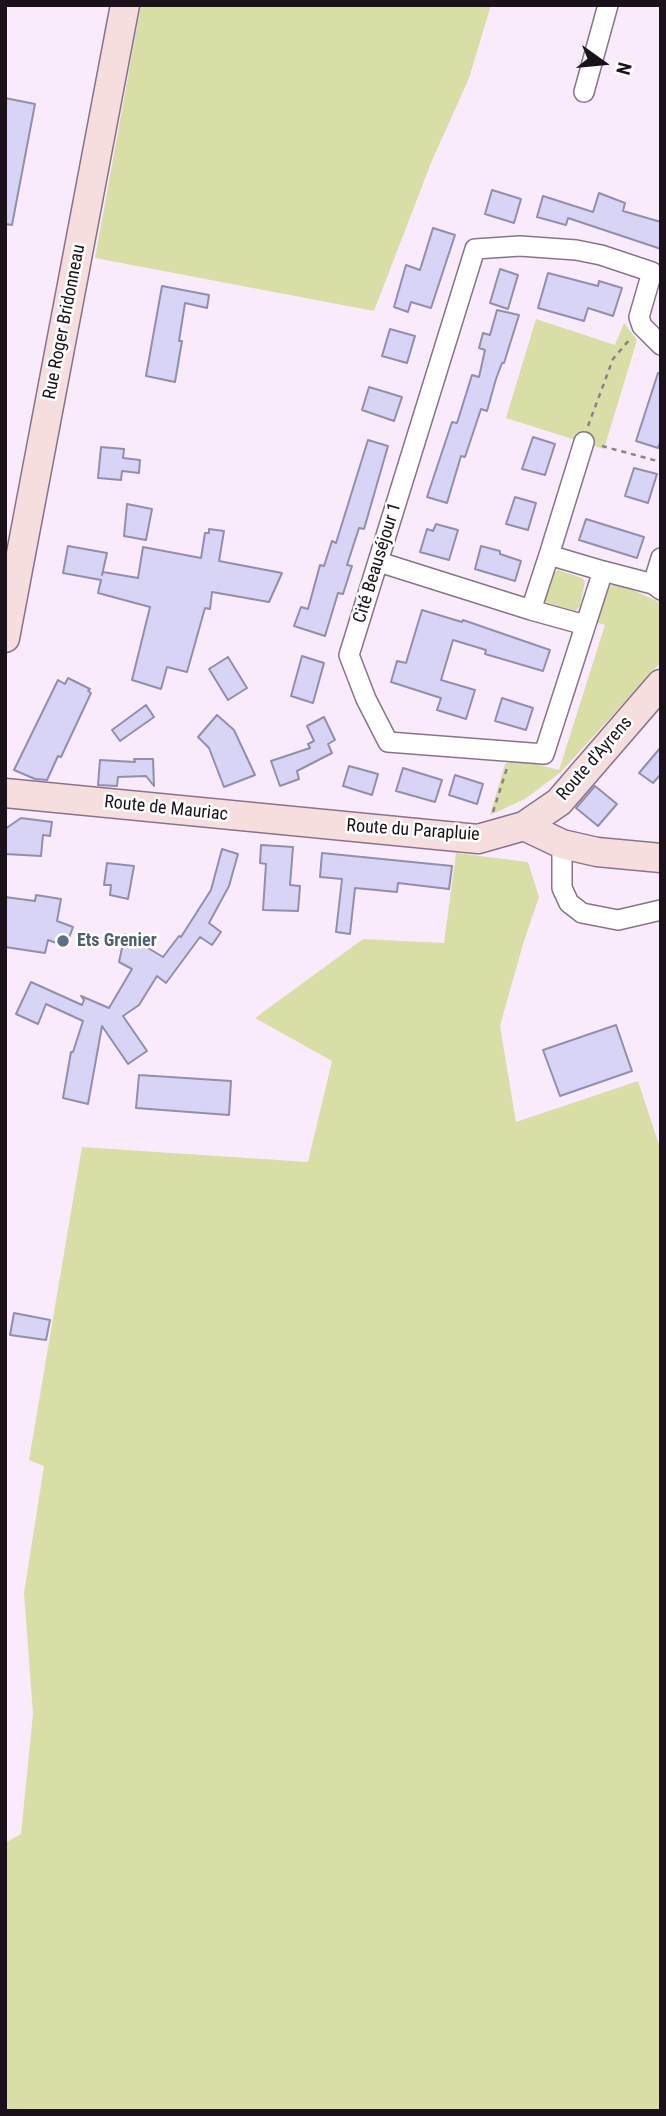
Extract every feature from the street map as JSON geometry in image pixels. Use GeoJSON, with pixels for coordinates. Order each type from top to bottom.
{"type":"FeatureCollection","features":[{"type":"Feature","properties":{"kind":"street","name":"Rue Roger Bridonneau"},"geometry":{"type":"LineString","coordinates":[[5,638],[125,5]]}},
{"type":"Feature","properties":{"kind":"street"},"geometry":{"type":"LineString","coordinates":[[584,92],[608,5]]}},
{"type":"Feature","properties":{"kind":"street","name":"Cité Beauséjour 1"},"geometry":{"type":"LineString","coordinates":[[603,571],[544,754],[388,742],[366,699],[349,655],[475,249],[520,246],[576,250],[601,255],[652,272],[639,317],[642,326]]}},
{"type":"Feature","properties":{"kind":"street"},"geometry":{"type":"LineString","coordinates":[[642,326],[661,345]]}},
{"type":"Feature","properties":{"kind":"street"},"geometry":{"type":"LineString","coordinates":[[531,610],[584,442]]}},
{"type":"Feature","properties":{"kind":"street"},"geometry":{"type":"LineString","coordinates":[[549,555],[657,587],[661,558]]}},
{"type":"Feature","properties":{"kind":"street"},"geometry":{"type":"LineString","coordinates":[[379,562],[585,625]]}},
{"type":"Feature","properties":{"kind":"street","name":"Route d'Ayrens"},"geometry":{"type":"LineString","coordinates":[[524,827],[559,802],[661,684]]}},
{"type":"Feature","properties":{"kind":"street","name":"Route de Mauriac"},"geometry":{"type":"LineString","coordinates":[[5,793],[328,825]]}},
{"type":"Feature","properties":{"kind":"street","name":"Route du Parapluie"},"geometry":{"type":"LineString","coordinates":[[328,825],[478,839],[524,827]]}},
{"type":"Feature","properties":{"kind":"street"},"geometry":{"type":"LineString","coordinates":[[524,827],[562,844],[597,852],[661,858]]}},
{"type":"Feature","properties":{"kind":"street"},"geometry":{"type":"LineString","coordinates":[[562,844],[562,888],[569,903],[582,913],[618,920],[661,910]]}},
{"type":"Feature","properties":{"kind":"path"},"geometry":{"type":"LineString","coordinates":[[642,326],[613,359],[584,442],[661,462]]}},
{"type":"Feature","properties":{"kind":"path"},"geometry":{"type":"LineString","coordinates":[[487,836],[512,752]]}},
{"type":"Feature","properties":{"kind":"green space"},"geometry":{"type":"Polygon","coordinates":[[[141,5],[491,5],[469,78],[431,163],[374,311],[95,258],[141,5]]]}},
{"type":"Feature","properties":{"kind":"green space"},"geometry":{"type":"Polygon","coordinates":[[[536,319],[615,345],[624,323],[637,340],[604,449],[506,418],[536,319]]]}},
{"type":"Feature","properties":{"kind":"green space"},"geometry":{"type":"Polygon","coordinates":[[[558,570],[585,581],[580,606],[576,611],[545,602],[552,574],[558,570]]]}},
{"type":"Feature","properties":{"kind":"green space"},"geometry":{"type":"Polygon","coordinates":[[[613,584],[622,585],[661,603],[661,662],[561,772],[525,799],[490,815],[505,764],[513,760],[559,770],[605,625],[593,621],[603,590],[613,584]]]}},
{"type":"Feature","properties":{"kind":"green space"},"geometry":{"type":"Polygon","coordinates":[[[456,853],[528,862],[539,897],[500,1026],[516,1122],[638,1081],[661,1151],[661,2111],[5,2111],[5,1843],[21,1834],[33,1714],[24,1593],[44,1466],[29,1460],[82,1147],[308,1162],[332,1061],[255,1018],[363,939],[444,943],[456,853]]]}},
{"type":"Feature","properties":{"kind":"building"},"geometry":{"type":"Polygon","coordinates":[[[5,98],[35,104],[12,225],[5,224],[5,98]]]}},
{"type":"Feature","properties":{"kind":"building"},"geometry":{"type":"Polygon","coordinates":[[[492,190],[521,199],[514,223],[485,214],[492,190]]]}},
{"type":"Feature","properties":{"kind":"building"},"geometry":{"type":"Polygon","coordinates":[[[599,193],[625,203],[623,211],[661,222],[661,249],[568,218],[566,225],[537,217],[543,196],[593,212],[599,193]]]}},
{"type":"Feature","properties":{"kind":"building"},"geometry":{"type":"Polygon","coordinates":[[[433,228],[455,235],[431,308],[411,302],[408,312],[394,307],[406,265],[420,270],[433,228]]]}},
{"type":"Feature","properties":{"kind":"building"},"geometry":{"type":"Polygon","coordinates":[[[500,269],[518,275],[508,309],[490,303],[500,269]]]}},
{"type":"Feature","properties":{"kind":"building"},"geometry":{"type":"Polygon","coordinates":[[[548,273],[598,286],[599,281],[622,288],[613,316],[588,308],[584,321],[538,308],[548,273]]]}},
{"type":"Feature","properties":{"kind":"building"},"geometry":{"type":"Polygon","coordinates":[[[162,286],[209,295],[207,308],[185,303],[175,382],[146,376],[162,286]]]}},
{"type":"Feature","properties":{"kind":"building"},"geometry":{"type":"Polygon","coordinates":[[[497,310],[519,315],[487,411],[481,409],[465,457],[461,456],[447,503],[427,497],[452,422],[457,423],[472,375],[479,377],[485,350],[479,348],[483,333],[490,335],[497,310]]]}},
{"type":"Feature","properties":{"kind":"building"},"geometry":{"type":"Polygon","coordinates":[[[390,329],[415,336],[407,363],[382,356],[390,329]]]}},
{"type":"Feature","properties":{"kind":"building"},"geometry":{"type":"Polygon","coordinates":[[[658,373],[661,374],[661,439],[658,448],[636,441],[658,373]]]}},
{"type":"Feature","properties":{"kind":"building"},"geometry":{"type":"Polygon","coordinates":[[[369,387],[402,397],[394,421],[362,410],[369,387]]]}},
{"type":"Feature","properties":{"kind":"building"},"geometry":{"type":"Polygon","coordinates":[[[533,437],[555,444],[545,475],[522,469],[533,437]]]}},
{"type":"Feature","properties":{"kind":"building"},"geometry":{"type":"Polygon","coordinates":[[[368,440],[388,446],[364,529],[359,528],[347,565],[352,566],[343,594],[338,593],[325,636],[294,626],[301,607],[308,609],[320,565],[324,566],[332,541],[336,543],[368,440]]]}},
{"type":"Feature","properties":{"kind":"building"},"geometry":{"type":"Polygon","coordinates":[[[101,447],[124,449],[123,458],[140,460],[139,473],[122,471],[121,480],[98,478],[101,447]]]}},
{"type":"Feature","properties":{"kind":"building"},"geometry":{"type":"Polygon","coordinates":[[[634,468],[657,474],[648,503],[625,496],[634,468]]]}},
{"type":"Feature","properties":{"kind":"building"},"geometry":{"type":"Polygon","coordinates":[[[515,497],[536,503],[528,530],[506,524],[515,497]]]}},
{"type":"Feature","properties":{"kind":"building"},"geometry":{"type":"Polygon","coordinates":[[[127,504],[152,509],[146,540],[124,536],[127,504]]]}},
{"type":"Feature","properties":{"kind":"building"},"geometry":{"type":"Polygon","coordinates":[[[586,519],[644,537],[637,558],[579,540],[586,519]]]}},
{"type":"Feature","properties":{"kind":"building"},"geometry":{"type":"Polygon","coordinates":[[[436,524],[458,530],[449,560],[420,552],[427,529],[433,531],[436,524]]]}},
{"type":"Feature","properties":{"kind":"building"},"geometry":{"type":"Polygon","coordinates":[[[209,529],[224,531],[219,561],[282,573],[269,602],[212,592],[210,609],[205,608],[187,672],[167,667],[161,689],[132,680],[150,607],[98,593],[101,580],[63,573],[68,546],[107,553],[102,575],[103,572],[138,578],[143,547],[201,558],[205,533],[209,533],[209,529]]]}},
{"type":"Feature","properties":{"kind":"building"},"geometry":{"type":"Polygon","coordinates":[[[481,546],[521,561],[515,581],[475,569],[481,546]]]}},
{"type":"Feature","properties":{"kind":"building"},"geometry":{"type":"Polygon","coordinates":[[[422,610],[462,622],[463,620],[550,650],[543,671],[485,654],[486,650],[453,640],[441,680],[475,690],[466,719],[437,710],[441,698],[391,682],[397,661],[406,663],[422,610]]]}},
{"type":"Feature","properties":{"kind":"building"},"geometry":{"type":"Polygon","coordinates":[[[302,656],[324,663],[313,703],[291,696],[302,656]]]}},
{"type":"Feature","properties":{"kind":"building"},"geometry":{"type":"Polygon","coordinates":[[[228,657],[247,688],[228,700],[209,669],[228,657]]]}},
{"type":"Feature","properties":{"kind":"building"},"geometry":{"type":"Polygon","coordinates":[[[68,678],[90,689],[88,691],[91,693],[61,757],[58,756],[47,780],[35,779],[14,770],[58,680],[65,684],[68,678]]]}},
{"type":"Feature","properties":{"kind":"building"},"geometry":{"type":"Polygon","coordinates":[[[502,698],[533,708],[526,730],[495,721],[502,698]]]}},
{"type":"Feature","properties":{"kind":"building"},"geometry":{"type":"Polygon","coordinates":[[[146,705],[154,717],[120,741],[112,730],[146,705]]]}},
{"type":"Feature","properties":{"kind":"building"},"geometry":{"type":"Polygon","coordinates":[[[217,715],[234,730],[255,775],[224,787],[209,748],[198,737],[217,715]]]}},
{"type":"Feature","properties":{"kind":"building"},"geometry":{"type":"Polygon","coordinates":[[[324,717],[335,740],[328,744],[332,753],[297,771],[299,779],[280,786],[271,761],[310,748],[308,744],[314,741],[307,726],[324,717]]]}},
{"type":"Feature","properties":{"kind":"building"},"geometry":{"type":"Polygon","coordinates":[[[661,747],[661,774],[653,783],[639,773],[661,747]]]}},
{"type":"Feature","properties":{"kind":"building"},"geometry":{"type":"Polygon","coordinates":[[[134,759],[153,759],[154,786],[146,776],[118,777],[117,786],[98,785],[100,760],[135,762],[134,759]]]}},
{"type":"Feature","properties":{"kind":"building"},"geometry":{"type":"Polygon","coordinates":[[[349,766],[378,774],[372,795],[343,786],[349,766]]]}},
{"type":"Feature","properties":{"kind":"building"},"geometry":{"type":"Polygon","coordinates":[[[403,768],[442,780],[435,802],[396,791],[403,768]]]}},
{"type":"Feature","properties":{"kind":"building"},"geometry":{"type":"Polygon","coordinates":[[[455,775],[483,784],[477,804],[449,795],[455,775]]]}},
{"type":"Feature","properties":{"kind":"building"},"geometry":{"type":"Polygon","coordinates":[[[595,786],[617,804],[598,826],[576,808],[595,786]]]}},
{"type":"Feature","properties":{"kind":"building"},"geometry":{"type":"Polygon","coordinates":[[[21,818],[52,822],[50,836],[43,835],[41,856],[5,854],[5,829],[21,818]]]}},
{"type":"Feature","properties":{"kind":"building"},"geometry":{"type":"Polygon","coordinates":[[[261,845],[293,847],[290,885],[300,886],[298,911],[263,910],[266,864],[260,863],[261,845]]]}},
{"type":"Feature","properties":{"kind":"building"},"geometry":{"type":"Polygon","coordinates":[[[222,849],[238,854],[229,886],[209,923],[221,932],[212,945],[200,937],[166,983],[157,976],[139,1005],[123,1016],[147,1051],[128,1064],[102,1026],[88,1104],[63,1098],[71,1052],[83,1021],[46,1004],[38,1024],[16,1014],[31,982],[82,1005],[84,1000],[81,996],[109,1008],[132,969],[119,962],[125,934],[163,957],[179,936],[181,937],[211,890],[222,849]]]}},
{"type":"Feature","properties":{"kind":"building"},"geometry":{"type":"Polygon","coordinates":[[[322,853],[452,866],[449,889],[398,883],[397,892],[355,888],[350,934],[336,932],[342,879],[320,877],[322,853]]]}},
{"type":"Feature","properties":{"kind":"building"},"geometry":{"type":"Polygon","coordinates":[[[107,863],[134,866],[128,899],[110,895],[111,885],[104,885],[107,863]]]}},
{"type":"Feature","properties":{"kind":"building"},"geometry":{"type":"Polygon","coordinates":[[[36,895],[61,899],[57,921],[73,927],[66,946],[48,940],[45,953],[5,947],[5,897],[35,901],[36,895]]]}},
{"type":"Feature","properties":{"kind":"building"},"geometry":{"type":"Polygon","coordinates":[[[616,1025],[632,1071],[560,1096],[543,1050],[616,1025]]]}},
{"type":"Feature","properties":{"kind":"building"},"geometry":{"type":"Polygon","coordinates":[[[139,1075],[231,1081],[229,1115],[136,1108],[139,1075]]]}},
{"type":"Feature","properties":{"kind":"building"},"geometry":{"type":"Polygon","coordinates":[[[14,1313],[50,1320],[46,1340],[10,1335],[14,1313]]]}},
{"type":"Feature","properties":{"kind":"place","name":"Ets Grenier"},"geometry":{"type":"Point","coordinates":[63,941]}}]}
